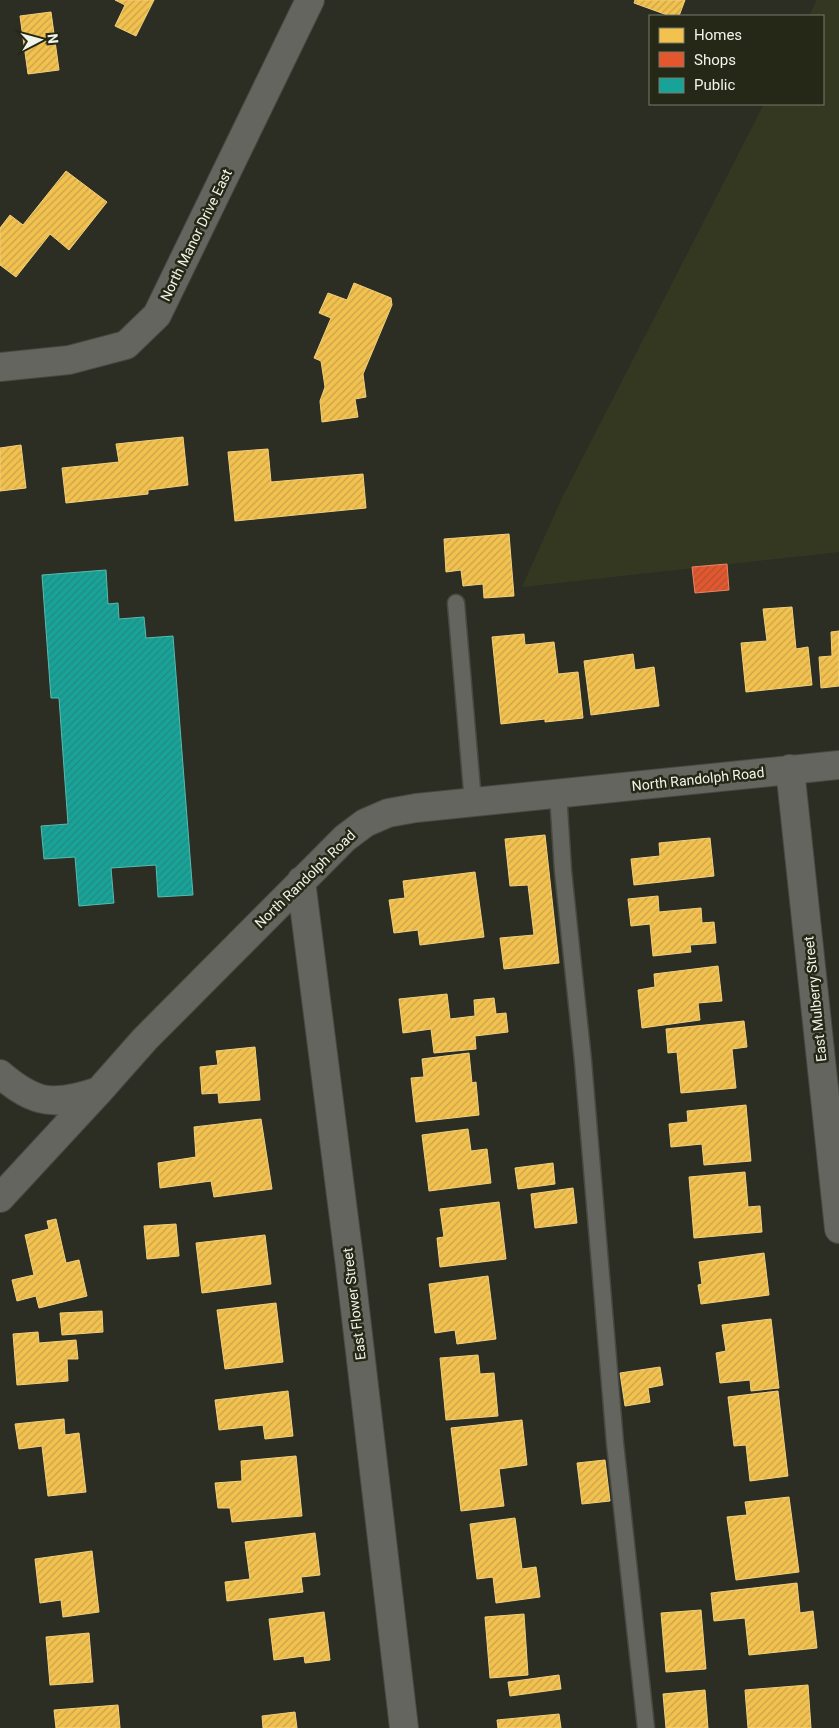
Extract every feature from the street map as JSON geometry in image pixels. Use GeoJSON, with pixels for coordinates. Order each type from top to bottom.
{"type":"FeatureCollection","features":[{"type":"Feature","properties":{"kind":"street","name":"North Manor Drive East"},"geometry":{"type":"LineString","coordinates":[[0,367],[69,360],[126,345],[157,315],[310,0]]}},
{"type":"Feature","properties":{"kind":"street","name":"North Randolph Road"},"geometry":{"type":"LineString","coordinates":[[0,1192],[99,1091],[145,1039],[301,881],[345,838],[365,823],[388,813],[416,808],[839,765]]}},
{"type":"Feature","properties":{"kind":"street","name":"East Mulberry Street"},"geometry":{"type":"LineString","coordinates":[[790,769],[839,1229]]}},
{"type":"Feature","properties":{"kind":"street","name":"East Flower Street"},"geometry":{"type":"LineString","coordinates":[[301,881],[350,1266],[404,1728]]}},
{"type":"Feature","properties":{"kind":"street"},"geometry":{"type":"LineString","coordinates":[[0,1074],[17,1088],[36,1098],[56,1101],[82,1097],[99,1091]]}},
{"type":"Feature","properties":{"kind":"lane"},"geometry":{"type":"LineString","coordinates":[[456,603],[473,802]]}},
{"type":"Feature","properties":{"kind":"lane"},"geometry":{"type":"LineString","coordinates":[[558,793],[563,871],[584,1071],[615,1443],[646,1728]]}},
{"type":"Feature","properties":{"kind":"shaded area"},"geometry":{"type":"Polygon","coordinates":[[[817,0],[839,0],[839,552],[522,587],[562,498],[763,105],[824,105],[824,15],[810,15],[817,0]]]}},
{"type":"Feature","properties":{"kind":"building: Homes"},"geometry":{"type":"Polygon","coordinates":[[[115,0],[154,0],[136,36],[115,26],[125,5],[115,0]]]}},
{"type":"Feature","properties":{"kind":"building: Homes"},"geometry":{"type":"Polygon","coordinates":[[[635,0],[685,0],[679,15],[667,15],[634,3],[635,0]]]}},
{"type":"Feature","properties":{"kind":"building: Homes"},"geometry":{"type":"Polygon","coordinates":[[[51,12],[59,70],[28,74],[20,16],[51,12]]]}},
{"type":"Feature","properties":{"kind":"building: Homes"},"geometry":{"type":"Polygon","coordinates":[[[66,171],[107,202],[69,250],[50,234],[16,277],[0,265],[0,228],[10,215],[23,225],[66,171]]]}},
{"type":"Feature","properties":{"kind":"building: Homes"},"geometry":{"type":"Polygon","coordinates":[[[354,283],[391,298],[392,305],[363,374],[366,397],[355,399],[358,417],[322,422],[320,401],[325,387],[321,361],[314,358],[331,318],[319,313],[328,293],[347,300],[354,283]]]}},
{"type":"Feature","properties":{"kind":"building: Homes"},"geometry":{"type":"Polygon","coordinates":[[[183,437],[188,485],[148,490],[148,494],[66,503],[62,468],[119,462],[116,444],[183,437]]]}},
{"type":"Feature","properties":{"kind":"building: Homes"},"geometry":{"type":"Polygon","coordinates":[[[21,445],[26,488],[0,491],[0,448],[21,445]]]}},
{"type":"Feature","properties":{"kind":"building: Homes"},"geometry":{"type":"Polygon","coordinates":[[[268,449],[271,482],[363,474],[366,508],[235,521],[228,452],[268,449]]]}},
{"type":"Feature","properties":{"kind":"building: Homes"},"geometry":{"type":"Polygon","coordinates":[[[509,534],[514,596],[484,598],[483,584],[463,586],[461,570],[446,572],[444,539],[509,534]]]}},
{"type":"Feature","properties":{"kind":"building: Homes"},"geometry":{"type":"Polygon","coordinates":[[[792,607],[796,649],[808,647],[812,685],[746,692],[741,643],[767,641],[763,609],[792,607]]]}},
{"type":"Feature","properties":{"kind":"building: Homes"},"geometry":{"type":"Polygon","coordinates":[[[839,631],[839,686],[821,688],[819,657],[832,656],[831,632],[839,631]]]}},
{"type":"Feature","properties":{"kind":"building: Homes"},"geometry":{"type":"Polygon","coordinates":[[[524,634],[525,645],[554,642],[558,674],[578,672],[583,718],[545,722],[545,719],[501,724],[492,637],[524,634]]]}},
{"type":"Feature","properties":{"kind":"building: Homes"},"geometry":{"type":"Polygon","coordinates":[[[633,654],[635,670],[654,667],[659,706],[591,715],[584,661],[633,654]]]}},
{"type":"Feature","properties":{"kind":"building: Homes"},"geometry":{"type":"Polygon","coordinates":[[[545,835],[559,963],[504,969],[500,938],[534,935],[528,885],[510,886],[505,839],[545,835]]]}},
{"type":"Feature","properties":{"kind":"building: Homes"},"geometry":{"type":"Polygon","coordinates":[[[710,838],[714,876],[634,885],[631,859],[660,856],[659,843],[710,838]]]}},
{"type":"Feature","properties":{"kind":"building: Homes"},"geometry":{"type":"Polygon","coordinates":[[[475,872],[484,937],[420,945],[418,930],[394,933],[389,900],[405,898],[403,881],[475,872]]]}},
{"type":"Feature","properties":{"kind":"building: Homes"},"geometry":{"type":"Polygon","coordinates":[[[658,896],[659,912],[701,908],[702,923],[714,922],[716,943],[690,945],[691,952],[653,956],[650,924],[631,926],[628,899],[658,896]]]}},
{"type":"Feature","properties":{"kind":"building: Homes"},"geometry":{"type":"Polygon","coordinates":[[[718,966],[722,1001],[698,1003],[700,1020],[642,1028],[638,990],[655,987],[654,974],[718,966]]]}},
{"type":"Feature","properties":{"kind":"building: Homes"},"geometry":{"type":"Polygon","coordinates":[[[447,994],[450,1019],[475,1016],[474,1000],[494,998],[496,1014],[506,1013],[508,1032],[475,1036],[476,1049],[434,1053],[431,1029],[403,1033],[399,999],[447,994]]]}},
{"type":"Feature","properties":{"kind":"building: Homes"},"geometry":{"type":"Polygon","coordinates":[[[744,1021],[747,1047],[732,1049],[736,1088],[681,1093],[677,1052],[668,1053],[666,1029],[744,1021]]]}},
{"type":"Feature","properties":{"kind":"building: Homes"},"geometry":{"type":"Polygon","coordinates":[[[255,1047],[260,1100],[219,1103],[218,1093],[202,1094],[200,1067],[218,1065],[216,1051],[255,1047]]]}},
{"type":"Feature","properties":{"kind":"building: Homes"},"geometry":{"type":"Polygon","coordinates":[[[469,1053],[472,1083],[476,1082],[479,1115],[416,1122],[411,1078],[424,1077],[422,1059],[469,1053]]]}},
{"type":"Feature","properties":{"kind":"building: Homes"},"geometry":{"type":"Polygon","coordinates":[[[746,1105],[751,1161],[704,1165],[702,1144],[671,1147],[669,1124],[688,1122],[687,1111],[746,1105]]]}},
{"type":"Feature","properties":{"kind":"building: Homes"},"geometry":{"type":"Polygon","coordinates":[[[261,1119],[272,1189],[214,1197],[211,1181],[160,1188],[158,1163],[196,1157],[194,1127],[261,1119]]]}},
{"type":"Feature","properties":{"kind":"building: Homes"},"geometry":{"type":"Polygon","coordinates":[[[468,1129],[471,1151],[487,1149],[491,1183],[429,1191],[422,1135],[468,1129]]]}},
{"type":"Feature","properties":{"kind":"building: Homes"},"geometry":{"type":"Polygon","coordinates":[[[553,1163],[555,1184],[518,1189],[515,1168],[553,1163]]]}},
{"type":"Feature","properties":{"kind":"building: Homes"},"geometry":{"type":"Polygon","coordinates":[[[745,1172],[748,1207],[760,1206],[762,1232],[694,1238],[689,1177],[745,1172]]]}},
{"type":"Feature","properties":{"kind":"building: Homes"},"geometry":{"type":"Polygon","coordinates":[[[573,1188],[577,1223],[535,1228],[531,1194],[573,1188]]]}},
{"type":"Feature","properties":{"kind":"building: Homes"},"geometry":{"type":"Polygon","coordinates":[[[499,1202],[506,1259],[440,1267],[437,1238],[444,1237],[440,1209],[499,1202]]]}},
{"type":"Feature","properties":{"kind":"building: Homes"},"geometry":{"type":"Polygon","coordinates":[[[56,1219],[66,1263],[79,1260],[87,1296],[39,1308],[36,1296],[17,1301],[12,1280],[34,1275],[25,1235],[49,1229],[47,1221],[56,1219]]]}},
{"type":"Feature","properties":{"kind":"building: Homes"},"geometry":{"type":"Polygon","coordinates":[[[176,1224],[179,1256],[147,1259],[144,1226],[176,1224]]]}},
{"type":"Feature","properties":{"kind":"building: Homes"},"geometry":{"type":"Polygon","coordinates":[[[265,1235],[271,1284],[202,1293],[196,1243],[265,1235]]]}},
{"type":"Feature","properties":{"kind":"building: Homes"},"geometry":{"type":"Polygon","coordinates":[[[764,1253],[769,1295],[701,1304],[698,1285],[702,1284],[699,1262],[764,1253]]]}},
{"type":"Feature","properties":{"kind":"building: Homes"},"geometry":{"type":"Polygon","coordinates":[[[488,1276],[496,1339],[457,1344],[455,1330],[435,1333],[429,1284],[488,1276]]]}},
{"type":"Feature","properties":{"kind":"building: Homes"},"geometry":{"type":"Polygon","coordinates":[[[276,1303],[283,1362],[225,1369],[217,1310],[276,1303]]]}},
{"type":"Feature","properties":{"kind":"building: Homes"},"geometry":{"type":"Polygon","coordinates":[[[102,1311],[103,1332],[62,1335],[60,1313],[102,1311]]]}},
{"type":"Feature","properties":{"kind":"building: Homes"},"geometry":{"type":"Polygon","coordinates":[[[771,1319],[779,1388],[751,1391],[750,1380],[720,1383],[716,1353],[726,1351],[722,1325],[771,1319]]]}},
{"type":"Feature","properties":{"kind":"building: Homes"},"geometry":{"type":"Polygon","coordinates":[[[38,1332],[39,1343],[76,1340],[78,1359],[67,1359],[68,1381],[17,1385],[13,1334],[38,1332]]]}},
{"type":"Feature","properties":{"kind":"building: Homes"},"geometry":{"type":"Polygon","coordinates":[[[478,1355],[480,1374],[494,1373],[498,1416],[446,1420],[440,1358],[478,1355]]]}},
{"type":"Feature","properties":{"kind":"building: Homes"},"geometry":{"type":"Polygon","coordinates":[[[660,1367],[663,1385],[648,1388],[650,1402],[625,1406],[620,1373],[660,1367]]]}},
{"type":"Feature","properties":{"kind":"building: Homes"},"geometry":{"type":"Polygon","coordinates":[[[288,1391],[293,1436],[265,1439],[263,1425],[219,1430],[215,1400],[288,1391]]]}},
{"type":"Feature","properties":{"kind":"building: Homes"},"geometry":{"type":"Polygon","coordinates":[[[778,1391],[788,1476],[750,1481],[746,1445],[734,1446],[728,1397],[778,1391]]]}},
{"type":"Feature","properties":{"kind":"building: Homes"},"geometry":{"type":"Polygon","coordinates":[[[64,1419],[65,1435],[79,1433],[86,1492],[48,1496],[42,1446],[19,1449],[15,1424],[64,1419]]]}},
{"type":"Feature","properties":{"kind":"building: Homes"},"geometry":{"type":"Polygon","coordinates":[[[522,1420],[527,1465],[499,1469],[504,1506],[461,1511],[451,1428],[522,1420]]]}},
{"type":"Feature","properties":{"kind":"building: Homes"},"geometry":{"type":"Polygon","coordinates":[[[296,1456],[302,1516],[232,1522],[230,1508],[218,1508],[215,1483],[242,1481],[241,1461],[296,1456]]]}},
{"type":"Feature","properties":{"kind":"building: Homes"},"geometry":{"type":"Polygon","coordinates":[[[605,1460],[610,1501],[582,1504],[577,1463],[605,1460]]]}},
{"type":"Feature","properties":{"kind":"building: Homes"},"geometry":{"type":"Polygon","coordinates":[[[789,1497],[799,1572],[736,1580],[727,1517],[747,1515],[745,1502],[789,1497]]]}},
{"type":"Feature","properties":{"kind":"building: Homes"},"geometry":{"type":"Polygon","coordinates":[[[515,1518],[522,1569],[536,1567],[540,1597],[496,1603],[493,1577],[477,1579],[470,1524],[515,1518]]]}},
{"type":"Feature","properties":{"kind":"building: Homes"},"geometry":{"type":"Polygon","coordinates":[[[315,1533],[320,1575],[301,1577],[303,1592],[227,1601],[225,1582],[250,1579],[245,1542],[315,1533]]]}},
{"type":"Feature","properties":{"kind":"building: Homes"},"geometry":{"type":"Polygon","coordinates":[[[92,1551],[99,1612],[63,1617],[61,1600],[40,1603],[35,1559],[92,1551]]]}},
{"type":"Feature","properties":{"kind":"building: Homes"},"geometry":{"type":"Polygon","coordinates":[[[797,1583],[800,1613],[813,1611],[817,1648],[749,1655],[745,1618],[714,1621],[711,1593],[797,1583]]]}},
{"type":"Feature","properties":{"kind":"building: Homes"},"geometry":{"type":"Polygon","coordinates":[[[701,1610],[706,1669],[666,1672],[661,1613],[701,1610]]]}},
{"type":"Feature","properties":{"kind":"building: Homes"},"geometry":{"type":"Polygon","coordinates":[[[324,1612],[330,1660],[305,1663],[304,1656],[274,1660],[269,1619],[324,1612]]]}},
{"type":"Feature","properties":{"kind":"building: Homes"},"geometry":{"type":"Polygon","coordinates":[[[524,1614],[528,1675],[490,1678],[485,1617],[524,1614]]]}},
{"type":"Feature","properties":{"kind":"building: Homes"},"geometry":{"type":"Polygon","coordinates":[[[89,1633],[93,1682],[50,1685],[46,1637],[89,1633]]]}},
{"type":"Feature","properties":{"kind":"building: Homes"},"geometry":{"type":"Polygon","coordinates":[[[559,1675],[561,1689],[510,1696],[508,1682],[559,1675]]]}},
{"type":"Feature","properties":{"kind":"building: Homes"},"geometry":{"type":"Polygon","coordinates":[[[808,1685],[811,1728],[748,1728],[745,1690],[808,1685]]]}},
{"type":"Feature","properties":{"kind":"building: Homes"},"geometry":{"type":"Polygon","coordinates":[[[705,1690],[708,1728],[666,1728],[663,1694],[705,1690]]]}},
{"type":"Feature","properties":{"kind":"building: Homes"},"geometry":{"type":"Polygon","coordinates":[[[118,1705],[120,1728],[56,1728],[54,1710],[118,1705]]]}},
{"type":"Feature","properties":{"kind":"building: Homes"},"geometry":{"type":"Polygon","coordinates":[[[295,1712],[297,1728],[263,1728],[262,1716],[295,1712]]]}},
{"type":"Feature","properties":{"kind":"building: Homes"},"geometry":{"type":"Polygon","coordinates":[[[559,1714],[561,1728],[498,1728],[497,1720],[559,1714]]]}},
{"type":"Feature","properties":{"kind":"building: Shops"},"geometry":{"type":"Polygon","coordinates":[[[727,564],[729,590],[695,593],[692,567],[727,564]]]}},
{"type":"Feature","properties":{"kind":"building: Public"},"geometry":{"type":"Polygon","coordinates":[[[106,570],[108,604],[118,603],[119,619],[144,617],[146,638],[173,636],[193,895],[158,897],[156,865],[111,868],[114,903],[79,906],[75,857],[44,859],[41,826],[68,824],[59,698],[51,698],[42,575],[106,570]]]}}]}
